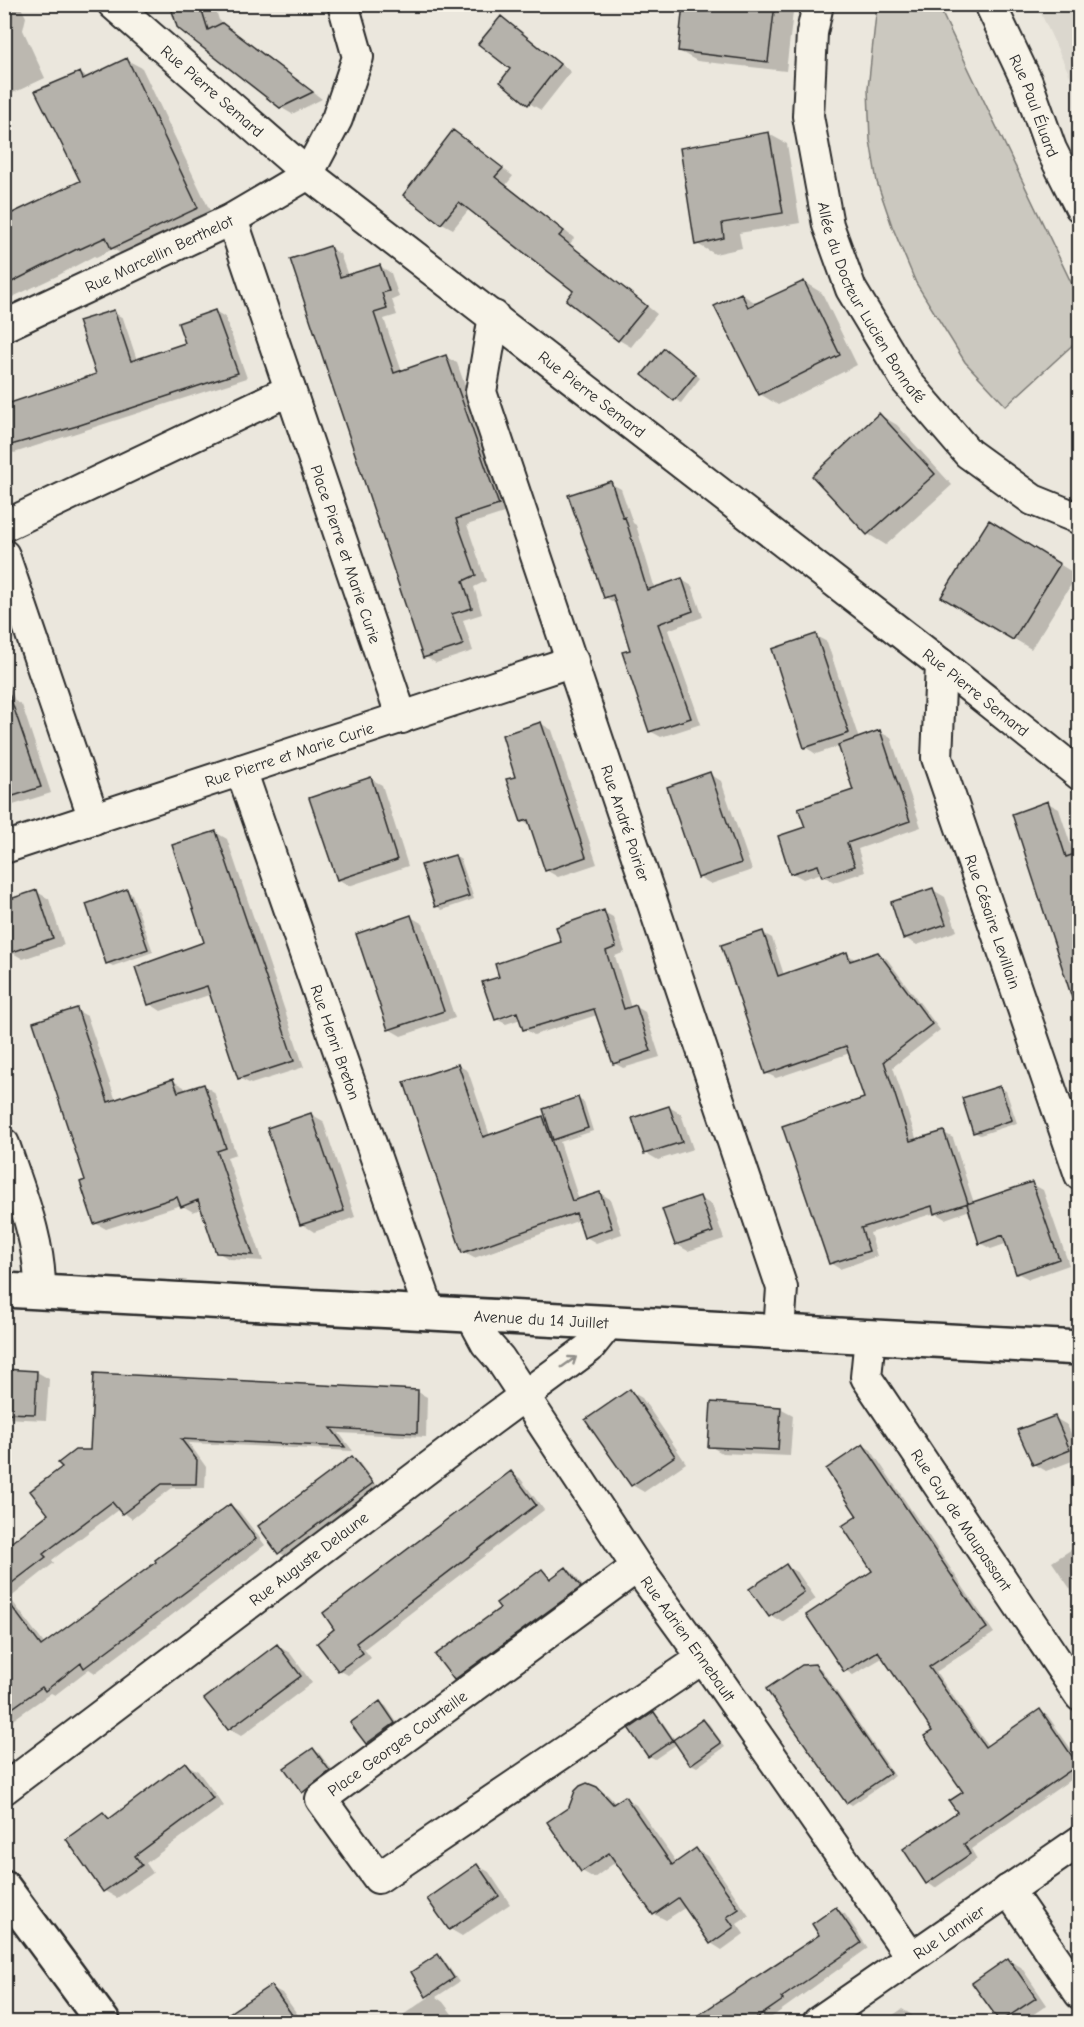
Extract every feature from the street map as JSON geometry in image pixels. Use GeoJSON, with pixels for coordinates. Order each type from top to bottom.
{"type":"FeatureCollection","features":[{"type":"Feature","properties":{"kind":"main road","name":"Avenue du 14 Juillet"},"geometry":{"type":"LineString","coordinates":[[4,1290],[1080,1348]]}},
{"type":"Feature","properties":{"kind":"main road"},"geometry":{"type":"LineString","coordinates":[[4,1888],[103,2022]]}},
{"type":"Feature","properties":{"kind":"street","name":"Rue Pierre Semard"},"geometry":{"type":"LineString","coordinates":[[113,4],[308,174],[494,316],[1080,775]]}},
{"type":"Feature","properties":{"kind":"street"},"geometry":{"type":"LineString","coordinates":[[308,174],[337,119],[358,57],[343,4]]}},
{"type":"Feature","properties":{"kind":"street","name":"Allée du Docteur Lucien Bonnafé"},"geometry":{"type":"LineString","coordinates":[[818,4],[812,33],[808,116],[828,225],[851,289],[907,382],[969,453],[1033,500],[1080,519]]}},
{"type":"Feature","properties":{"kind":"street","name":"Rue Paul Éluard"},"geometry":{"type":"LineString","coordinates":[[990,4],[1027,82],[1051,149],[1080,207]]}},
{"type":"Feature","properties":{"kind":"street","name":"Rue Marcellin Berthelot"},"geometry":{"type":"LineString","coordinates":[[4,326],[232,219],[308,174]]}},
{"type":"Feature","properties":{"kind":"street","name":"Place Pierre et Marie Curie"},"geometry":{"type":"LineString","coordinates":[[232,219],[402,718]]}},
{"type":"Feature","properties":{"kind":"street","name":"Rue André Poirier"},"geometry":{"type":"LineString","coordinates":[[494,316],[481,392],[782,1288],[779,1331]]}},
{"type":"Feature","properties":{"kind":"street"},"geometry":{"type":"LineString","coordinates":[[4,526],[290,390]]}},
{"type":"Feature","properties":{"kind":"street"},"geometry":{"type":"LineString","coordinates":[[4,555],[94,819]]}},
{"type":"Feature","properties":{"kind":"street","name":"Rue Pierre et Marie Curie"},"geometry":{"type":"LineString","coordinates":[[4,848],[573,661]]}},
{"type":"Feature","properties":{"kind":"street","name":"Rue Césaire Levillain"},"geometry":{"type":"LineString","coordinates":[[941,664],[937,758],[1080,1175]]}},
{"type":"Feature","properties":{"kind":"street","name":"Rue Henri Breton"},"geometry":{"type":"LineString","coordinates":[[241,770],[430,1313]]}},
{"type":"Feature","properties":{"kind":"street"},"geometry":{"type":"LineString","coordinates":[[4,1144],[36,1243],[40,1292]]}},
{"type":"Feature","properties":{"kind":"street","name":"Rue Adrien Ennebault"},"geometry":{"type":"LineString","coordinates":[[471,1315],[486,1343],[500,1359],[637,1567],[912,1957]]}},
{"type":"Feature","properties":{"kind":"street","name":"Rue Auguste Delaune"},"geometry":{"type":"LineString","coordinates":[[4,1789],[589,1348],[609,1323]]}},
{"type":"Feature","properties":{"kind":"street","name":"Rue Guy de Maupassant"},"geometry":{"type":"LineString","coordinates":[[870,1337],[866,1377],[1080,1696]]}},
{"type":"Feature","properties":{"kind":"street","name":"Place Georges Courteille"},"geometry":{"type":"LineString","coordinates":[[637,1567],[321,1799],[378,1878],[703,1658]]}},
{"type":"Feature","properties":{"kind":"street","name":"Rue Lannier"},"geometry":{"type":"LineString","coordinates":[[818,2022],[1080,1841]]}},
{"type":"Feature","properties":{"kind":"street"},"geometry":{"type":"LineString","coordinates":[[1008,1890],[1080,1994]]}},
{"type":"Feature","properties":{"kind":"shaded area"},"geometry":{"type":"Polygon","coordinates":[[[877,5],[938,5],[1079,299],[1079,339],[1006,406],[965,362],[916,283],[892,226],[877,182],[870,140],[868,89],[877,5]]]}},
{"type":"Feature","properties":{"kind":"shaded area"},"geometry":{"type":"Polygon","coordinates":[[[1037,5],[1079,5],[1079,95],[1037,5]]]}},
{"type":"Feature","properties":{"kind":"building"},"geometry":{"type":"Polygon","coordinates":[[[170,4],[200,4],[208,30],[222,23],[313,92],[280,108],[180,30],[170,4]]]}},
{"type":"Feature","properties":{"kind":"building"},"geometry":{"type":"Polygon","coordinates":[[[683,4],[775,4],[768,62],[678,51],[683,4]]]}},
{"type":"Feature","properties":{"kind":"building"},"geometry":{"type":"Polygon","coordinates":[[[501,16],[560,64],[528,105],[500,82],[510,69],[478,44],[501,16]]]}},
{"type":"Feature","properties":{"kind":"building"},"geometry":{"type":"Polygon","coordinates":[[[127,58],[198,208],[111,249],[106,237],[4,286],[4,217],[80,181],[35,91],[80,72],[83,79],[127,58]]]}},
{"type":"Feature","properties":{"kind":"building"},"geometry":{"type":"Polygon","coordinates":[[[453,130],[503,168],[495,177],[564,231],[559,236],[647,306],[618,341],[566,300],[573,291],[459,202],[441,224],[403,195],[453,130]]]}},
{"type":"Feature","properties":{"kind":"building"},"geometry":{"type":"Polygon","coordinates":[[[769,132],[783,213],[722,223],[724,238],[695,245],[680,148],[769,132]]]}},
{"type":"Feature","properties":{"kind":"building"},"geometry":{"type":"Polygon","coordinates":[[[330,246],[340,277],[380,265],[389,291],[382,293],[387,309],[374,313],[394,373],[446,355],[499,505],[456,519],[476,575],[463,581],[472,608],[452,614],[463,645],[423,658],[290,259],[330,246]]]}},
{"type":"Feature","properties":{"kind":"building"},"geometry":{"type":"Polygon","coordinates":[[[804,281],[840,355],[759,395],[714,306],[741,293],[748,307],[804,281]]]}},
{"type":"Feature","properties":{"kind":"building"},"geometry":{"type":"Polygon","coordinates":[[[114,310],[131,361],[185,343],[178,323],[215,310],[238,373],[77,426],[4,447],[4,405],[96,374],[78,321],[114,310]]]}},
{"type":"Feature","properties":{"kind":"building"},"geometry":{"type":"Polygon","coordinates":[[[664,348],[696,374],[674,401],[642,375],[664,348]]]}},
{"type":"Feature","properties":{"kind":"building"},"geometry":{"type":"Polygon","coordinates":[[[879,413],[935,474],[867,535],[812,476],[879,413]]]}},
{"type":"Feature","properties":{"kind":"building"},"geometry":{"type":"Polygon","coordinates":[[[611,481],[623,518],[625,517],[647,590],[682,578],[693,611],[658,624],[691,718],[649,732],[622,652],[630,650],[613,595],[604,598],[568,495],[611,481]]]}},
{"type":"Feature","properties":{"kind":"building"},"geometry":{"type":"Polygon","coordinates":[[[989,520],[1060,564],[1013,640],[941,597],[989,520]]]}},
{"type":"Feature","properties":{"kind":"building"},"geometry":{"type":"Polygon","coordinates":[[[816,634],[849,733],[804,748],[772,649],[816,634]]]}},
{"type":"Feature","properties":{"kind":"building"},"geometry":{"type":"Polygon","coordinates":[[[4,694],[9,694],[41,787],[4,799],[4,694]]]}},
{"type":"Feature","properties":{"kind":"building"},"geometry":{"type":"Polygon","coordinates":[[[541,722],[586,857],[545,871],[528,820],[521,822],[506,779],[515,777],[502,735],[541,722]]]}},
{"type":"Feature","properties":{"kind":"building"},"geometry":{"type":"Polygon","coordinates":[[[880,730],[910,821],[847,843],[855,866],[822,877],[818,865],[790,874],[778,836],[805,827],[798,808],[853,790],[838,745],[880,730]]]}},
{"type":"Feature","properties":{"kind":"building"},"geometry":{"type":"Polygon","coordinates":[[[710,772],[741,863],[698,878],[667,787],[710,772]]]}},
{"type":"Feature","properties":{"kind":"building"},"geometry":{"type":"Polygon","coordinates":[[[371,777],[397,860],[337,880],[309,798],[371,777]]]}},
{"type":"Feature","properties":{"kind":"building"},"geometry":{"type":"Polygon","coordinates":[[[1048,801],[1066,857],[1080,852],[1080,1004],[1074,1004],[1012,814],[1048,801]]]}},
{"type":"Feature","properties":{"kind":"building"},"geometry":{"type":"Polygon","coordinates":[[[216,831],[294,1061],[238,1079],[207,986],[148,1005],[135,967],[204,942],[172,845],[216,831]]]}},
{"type":"Feature","properties":{"kind":"building"},"geometry":{"type":"Polygon","coordinates":[[[455,855],[469,896],[435,907],[421,865],[455,855]]]}},
{"type":"Feature","properties":{"kind":"building"},"geometry":{"type":"Polygon","coordinates":[[[933,888],[946,924],[903,939],[891,902],[933,888]]]}},
{"type":"Feature","properties":{"kind":"building"},"geometry":{"type":"Polygon","coordinates":[[[127,889],[148,949],[106,964],[86,904],[127,889]]]}},
{"type":"Feature","properties":{"kind":"building"},"geometry":{"type":"Polygon","coordinates":[[[37,890],[53,938],[4,955],[4,901],[37,890]]]}},
{"type":"Feature","properties":{"kind":"building"},"geometry":{"type":"Polygon","coordinates":[[[604,910],[616,947],[606,951],[624,1009],[636,1005],[651,1051],[613,1064],[594,1009],[523,1030],[517,1012],[495,1020],[482,982],[499,977],[495,964],[561,942],[556,927],[604,910]]]}},
{"type":"Feature","properties":{"kind":"building"},"geometry":{"type":"Polygon","coordinates":[[[411,915],[444,1011],[388,1030],[356,934],[411,915]]]}},
{"type":"Feature","properties":{"kind":"building"},"geometry":{"type":"Polygon","coordinates":[[[763,931],[778,976],[847,952],[850,961],[878,952],[932,1024],[884,1061],[910,1141],[944,1131],[968,1203],[934,1214],[932,1206],[861,1228],[869,1251],[829,1264],[782,1126],[864,1098],[846,1046],[765,1074],[721,945],[763,931]]]}},
{"type":"Feature","properties":{"kind":"building"},"geometry":{"type":"Polygon","coordinates":[[[77,1008],[108,1102],[173,1079],[178,1092],[204,1084],[226,1148],[217,1151],[253,1255],[216,1253],[198,1200],[181,1207],[177,1197],[94,1224],[80,1182],[85,1180],[33,1022],[77,1008]]]}},
{"type":"Feature","properties":{"kind":"building"},"geometry":{"type":"Polygon","coordinates":[[[458,1064],[483,1137],[543,1116],[572,1201],[600,1192],[612,1228],[584,1238],[576,1213],[462,1253],[404,1082],[458,1064]]]}},
{"type":"Feature","properties":{"kind":"building"},"geometry":{"type":"Polygon","coordinates":[[[1000,1086],[1012,1120],[973,1133],[962,1098],[1000,1086]]]}},
{"type":"Feature","properties":{"kind":"building"},"geometry":{"type":"Polygon","coordinates":[[[578,1097],[588,1128],[553,1140],[543,1109],[578,1097]]]}},
{"type":"Feature","properties":{"kind":"building"},"geometry":{"type":"Polygon","coordinates":[[[669,1106],[682,1142],[644,1154],[632,1118],[669,1106]]]}},
{"type":"Feature","properties":{"kind":"building"},"geometry":{"type":"Polygon","coordinates":[[[311,1113],[344,1211],[300,1225],[267,1128],[311,1113]]]}},
{"type":"Feature","properties":{"kind":"building"},"geometry":{"type":"Polygon","coordinates":[[[1032,1182],[1059,1259],[1016,1274],[1003,1235],[979,1244],[967,1204],[1032,1182]]]}},
{"type":"Feature","properties":{"kind":"building"},"geometry":{"type":"Polygon","coordinates":[[[700,1196],[713,1232],[675,1245],[662,1209],[700,1196]]]}},
{"type":"Feature","properties":{"kind":"building"},"geometry":{"type":"Polygon","coordinates":[[[4,1369],[37,1371],[35,1414],[4,1413],[4,1369]]]}},
{"type":"Feature","properties":{"kind":"building"},"geometry":{"type":"Polygon","coordinates":[[[94,1373],[418,1390],[417,1433],[331,1428],[345,1447],[181,1439],[197,1460],[196,1484],[162,1484],[122,1514],[112,1502],[43,1554],[46,1557],[4,1589],[4,1548],[48,1514],[30,1491],[62,1467],[58,1463],[75,1450],[90,1450],[94,1373]]]}},
{"type":"Feature","properties":{"kind":"building"},"geometry":{"type":"Polygon","coordinates":[[[630,1389],[675,1456],[631,1486],[585,1420],[630,1389]]]}},
{"type":"Feature","properties":{"kind":"building"},"geometry":{"type":"Polygon","coordinates":[[[711,1402],[781,1407],[778,1450],[708,1447],[711,1402]]]}},
{"type":"Feature","properties":{"kind":"building"},"geometry":{"type":"Polygon","coordinates":[[[1055,1416],[1070,1450],[1033,1465],[1017,1430],[1055,1416]]]}},
{"type":"Feature","properties":{"kind":"building"},"geometry":{"type":"Polygon","coordinates":[[[863,1444],[987,1628],[929,1667],[985,1747],[1040,1709],[1078,1765],[964,1844],[970,1854],[926,1884],[903,1849],[957,1812],[949,1801],[963,1792],[924,1736],[932,1731],[878,1651],[844,1672],[806,1615],[872,1571],[842,1526],[857,1516],[826,1469],[863,1444]]]}},
{"type":"Feature","properties":{"kind":"building"},"geometry":{"type":"Polygon","coordinates":[[[352,1456],[373,1483],[278,1554],[258,1526],[352,1456]]]}},
{"type":"Feature","properties":{"kind":"building"},"geometry":{"type":"Polygon","coordinates":[[[511,1471],[536,1505],[356,1643],[363,1653],[338,1671],[317,1643],[334,1629],[323,1613],[511,1471]]]}},
{"type":"Feature","properties":{"kind":"building"},"geometry":{"type":"Polygon","coordinates":[[[230,1504],[256,1539],[84,1668],[81,1663],[45,1691],[42,1687],[4,1714],[4,1596],[41,1646],[156,1562],[155,1560],[230,1504]]]}},
{"type":"Feature","properties":{"kind":"building"},"geometry":{"type":"Polygon","coordinates":[[[786,1564],[804,1592],[769,1617],[749,1589],[786,1564]]]}},
{"type":"Feature","properties":{"kind":"building"},"geometry":{"type":"Polygon","coordinates":[[[566,1567],[581,1587],[454,1680],[435,1655],[500,1608],[496,1603],[542,1569],[550,1579],[566,1567]]]}},
{"type":"Feature","properties":{"kind":"building"},"geometry":{"type":"Polygon","coordinates":[[[277,1644],[301,1676],[228,1730],[204,1699],[277,1644]]]}},
{"type":"Feature","properties":{"kind":"building"},"geometry":{"type":"Polygon","coordinates":[[[815,1664],[890,1773],[846,1803],[766,1689],[802,1665],[815,1664]]]}},
{"type":"Feature","properties":{"kind":"building"},"geometry":{"type":"Polygon","coordinates":[[[380,1701],[395,1723],[366,1744],[350,1723],[380,1701]]]}},
{"type":"Feature","properties":{"kind":"building"},"geometry":{"type":"Polygon","coordinates":[[[654,1712],[673,1740],[648,1757],[629,1729],[654,1712]]]}},
{"type":"Feature","properties":{"kind":"building"},"geometry":{"type":"Polygon","coordinates":[[[703,1719],[721,1743],[690,1765],[673,1740],[703,1719]]]}},
{"type":"Feature","properties":{"kind":"building"},"geometry":{"type":"Polygon","coordinates":[[[313,1748],[330,1771],[302,1793],[284,1768],[313,1748]]]}},
{"type":"Feature","properties":{"kind":"building"},"geometry":{"type":"Polygon","coordinates":[[[185,1762],[213,1798],[135,1856],[142,1865],[103,1892],[66,1839],[103,1812],[109,1819],[185,1762]]]}},
{"type":"Feature","properties":{"kind":"building"},"geometry":{"type":"Polygon","coordinates":[[[587,1783],[597,1787],[613,1804],[625,1796],[672,1865],[696,1848],[739,1909],[727,1917],[734,1927],[710,1944],[678,1898],[653,1915],[609,1853],[581,1872],[547,1822],[569,1807],[575,1791],[587,1783]]]}},
{"type":"Feature","properties":{"kind":"building"},"geometry":{"type":"Polygon","coordinates":[[[477,1864],[499,1896],[449,1930],[427,1899],[477,1864]]]}},
{"type":"Feature","properties":{"kind":"building"},"geometry":{"type":"Polygon","coordinates":[[[836,1907],[861,1943],[781,1998],[783,2000],[751,2022],[688,2022],[819,1935],[812,1924],[836,1907]]]}},
{"type":"Feature","properties":{"kind":"building"},"geometry":{"type":"Polygon","coordinates":[[[438,1954],[454,1978],[426,1997],[411,1972],[438,1954]]]}},
{"type":"Feature","properties":{"kind":"building"},"geometry":{"type":"Polygon","coordinates":[[[1008,1958],[1036,1998],[1000,2022],[972,1983],[1008,1958]]]}},
{"type":"Feature","properties":{"kind":"building"},"geometry":{"type":"Polygon","coordinates":[[[271,1985],[297,2022],[216,2022],[271,1985]]]}}]}
